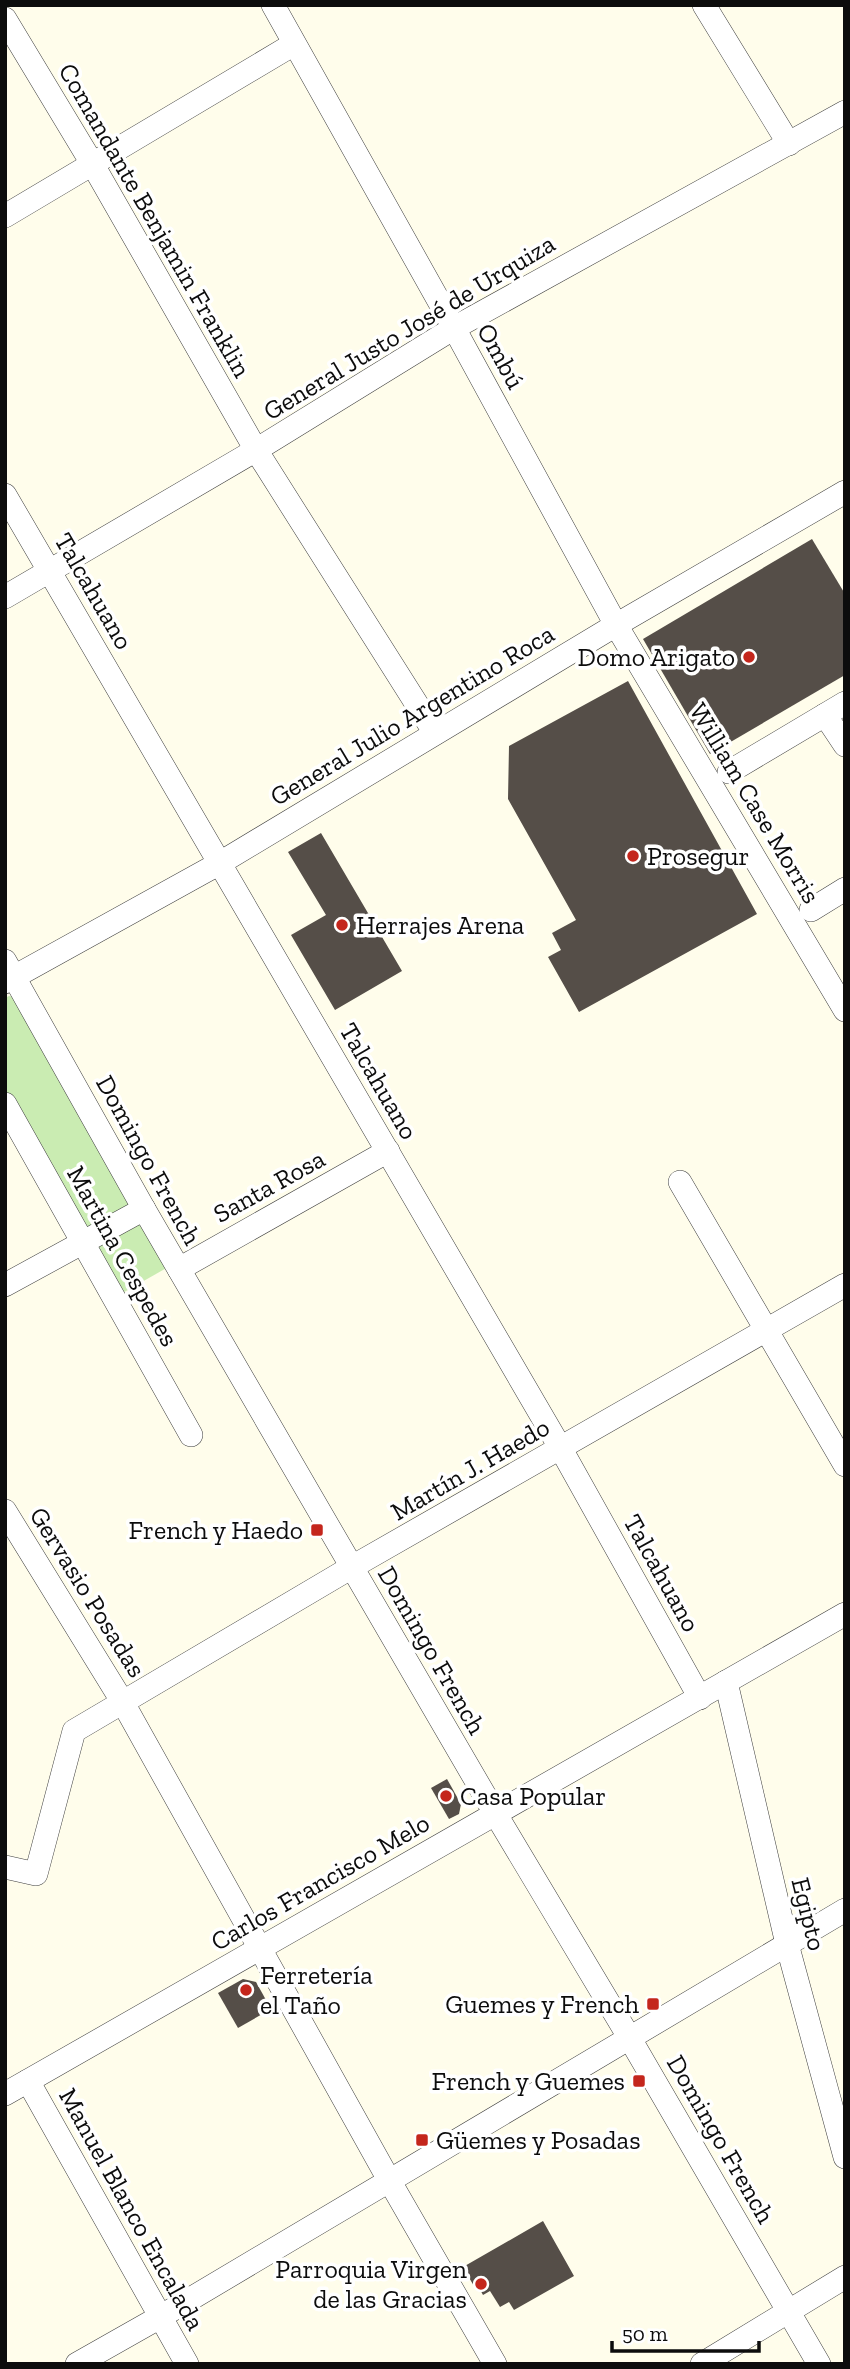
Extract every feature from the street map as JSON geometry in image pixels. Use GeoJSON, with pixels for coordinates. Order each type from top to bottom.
{"type":"FeatureCollection","features":[{"type":"Feature","properties":{"kind":"street","name":"Ombú"},"geometry":{"type":"LineString","coordinates":[[273,5],[616,625]]}},
{"type":"Feature","properties":{"kind":"street"},"geometry":{"type":"LineString","coordinates":[[704,5],[789,144]]}},
{"type":"Feature","properties":{"kind":"street","name":"Comandante Benjamin Franklin"},"geometry":{"type":"LineString","coordinates":[[5,19],[93,164],[256,450],[435,733]]}},
{"type":"Feature","properties":{"kind":"street"},"geometry":{"type":"LineString","coordinates":[[5,216],[293,44]]}},
{"type":"Feature","properties":{"kind":"street","name":"General Justo José de Urquiza"},"geometry":{"type":"LineString","coordinates":[[5,597],[256,450],[454,328],[845,111]]}},
{"type":"Feature","properties":{"kind":"street","name":"General Julio Argentino Roca"},"geometry":{"type":"LineString","coordinates":[[8,973],[219,863],[616,625],[845,492]]}},
{"type":"Feature","properties":{"kind":"street","name":"Talcahuano"},"geometry":{"type":"LineString","coordinates":[[5,495],[561,1449],[700,1698]]}},
{"type":"Feature","properties":{"kind":"street","name":"William Case Morris"},"geometry":{"type":"LineString","coordinates":[[616,625],[845,1010]]}},
{"type":"Feature","properties":{"kind":"street"},"geometry":{"type":"LineString","coordinates":[[729,772],[835,709],[845,746]]}},
{"type":"Feature","properties":{"kind":"street"},"geometry":{"type":"LineString","coordinates":[[811,910],[845,889]]}},
{"type":"Feature","properties":{"kind":"street","name":"Domingo French"},"geometry":{"type":"LineString","coordinates":[[8,973],[495,1813],[819,2364]]}},
{"type":"Feature","properties":{"kind":"street","name":"Martina Cespedes"},"geometry":{"type":"LineString","coordinates":[[5,1104],[191,1435]]}},
{"type":"Feature","properties":{"kind":"street","name":"Santa Rosa"},"geometry":{"type":"LineString","coordinates":[[179,1269],[388,1151]]}},
{"type":"Feature","properties":{"kind":"street"},"geometry":{"type":"LineString","coordinates":[[680,1182],[845,1465]]}},
{"type":"Feature","properties":{"kind":"street"},"geometry":{"type":"LineString","coordinates":[[5,1285],[144,1209]]}},
{"type":"Feature","properties":{"kind":"street","name":"Martín J. Haedo"},"geometry":{"type":"LineString","coordinates":[[122,1702],[845,1285]]}},
{"type":"Feature","properties":{"kind":"street","name":"Gervasio Posadas"},"geometry":{"type":"LineString","coordinates":[[5,1511],[122,1702],[495,2364]]}},
{"type":"Feature","properties":{"kind":"street","name":"Carlos Francisco Melo"},"geometry":{"type":"LineString","coordinates":[[5,2094],[845,1614]]}},
{"type":"Feature","properties":{"kind":"street","name":"Egipto"},"geometry":{"type":"LineString","coordinates":[[726,1682],[787,1944],[845,2157]]}},
{"type":"Feature","properties":{"kind":"street","name":"Gervasio Posadas"},"geometry":{"type":"LineString","coordinates":[[5,1867],[36,1874],[75,1731],[122,1702]]}},
{"type":"Feature","properties":{"kind":"street"},"geometry":{"type":"LineString","coordinates":[[77,2364],[845,1910]]}},
{"type":"Feature","properties":{"kind":"street","name":"Manuel Blanco Encalada"},"geometry":{"type":"LineString","coordinates":[[28,2081],[187,2364]]}},
{"type":"Feature","properties":{"kind":"street"},"geometry":{"type":"LineString","coordinates":[[702,2364],[845,2277]]}},
{"type":"Feature","properties":{"kind":"green space"},"geometry":{"type":"Polygon","coordinates":[[[15,997],[133,1203],[90,1233],[5,1094],[5,998],[15,997]]]}},
{"type":"Feature","properties":{"kind":"green space"},"geometry":{"type":"Polygon","coordinates":[[[138,1219],[170,1266],[119,1295],[94,1243],[138,1219]]]}},
{"type":"Feature","properties":{"kind":"building","name":"Domo Arigato"},"geometry":{"type":"Polygon","coordinates":[[[812,539],[845,594],[845,675],[710,754],[643,639],[812,539]]]}},
{"type":"Feature","properties":{"kind":"building","name":"Prosegur"},"geometry":{"type":"Polygon","coordinates":[[[628,681],[757,914],[579,1012],[548,957],[561,950],[552,933],[576,920],[508,799],[509,746],[628,681]]]}},
{"type":"Feature","properties":{"kind":"building","name":"Herrajes Arena"},"geometry":{"type":"Polygon","coordinates":[[[321,833],[402,971],[335,1010],[291,935],[326,915],[288,852],[321,833]]]}},
{"type":"Feature","properties":{"kind":"building","name":"Casa Popular"},"geometry":{"type":"Polygon","coordinates":[[[447,1779],[461,1804],[459,1814],[449,1819],[431,1788],[447,1779]]]}},
{"type":"Feature","properties":{"kind":"building"},"geometry":{"type":"Polygon","coordinates":[[[243,1979],[256,1982],[271,2009],[238,2028],[218,1993],[243,1979]]]}},
{"type":"Feature","properties":{"kind":"building"},"geometry":{"type":"Polygon","coordinates":[[[543,2221],[574,2276],[514,2310],[509,2302],[500,2307],[490,2291],[483,2295],[478,2286],[475,2288],[463,2267],[543,2221]]]}},
{"type":"Feature","properties":{"kind":"place","name":"Domo Arigato"},"geometry":{"type":"Point","coordinates":[749,657]}},
{"type":"Feature","properties":{"kind":"place","name":"Prosegur"},"geometry":{"type":"Point","coordinates":[633,856]}},
{"type":"Feature","properties":{"kind":"place","name":"Herrajes Arena"},"geometry":{"type":"Point","coordinates":[342,925]}},
{"type":"Feature","properties":{"kind":"place","name":"French y Haedo"},"geometry":{"type":"Point","coordinates":[317,1530]}},
{"type":"Feature","properties":{"kind":"place","name":"Casa Popular"},"geometry":{"type":"Point","coordinates":[446,1796]}},
{"type":"Feature","properties":{"kind":"place","name":"Ferretería el Taño"},"geometry":{"type":"Point","coordinates":[246,1990]}},
{"type":"Feature","properties":{"kind":"place","name":"Guemes y French"},"geometry":{"type":"Point","coordinates":[653,2004]}},
{"type":"Feature","properties":{"kind":"place","name":"French y Guemes"},"geometry":{"type":"Point","coordinates":[639,2081]}},
{"type":"Feature","properties":{"kind":"place","name":"Güemes y Posadas"},"geometry":{"type":"Point","coordinates":[422,2140]}},
{"type":"Feature","properties":{"kind":"place","name":"Parroquia Virgen de las Gracias"},"geometry":{"type":"Point","coordinates":[481,2284]}}]}
